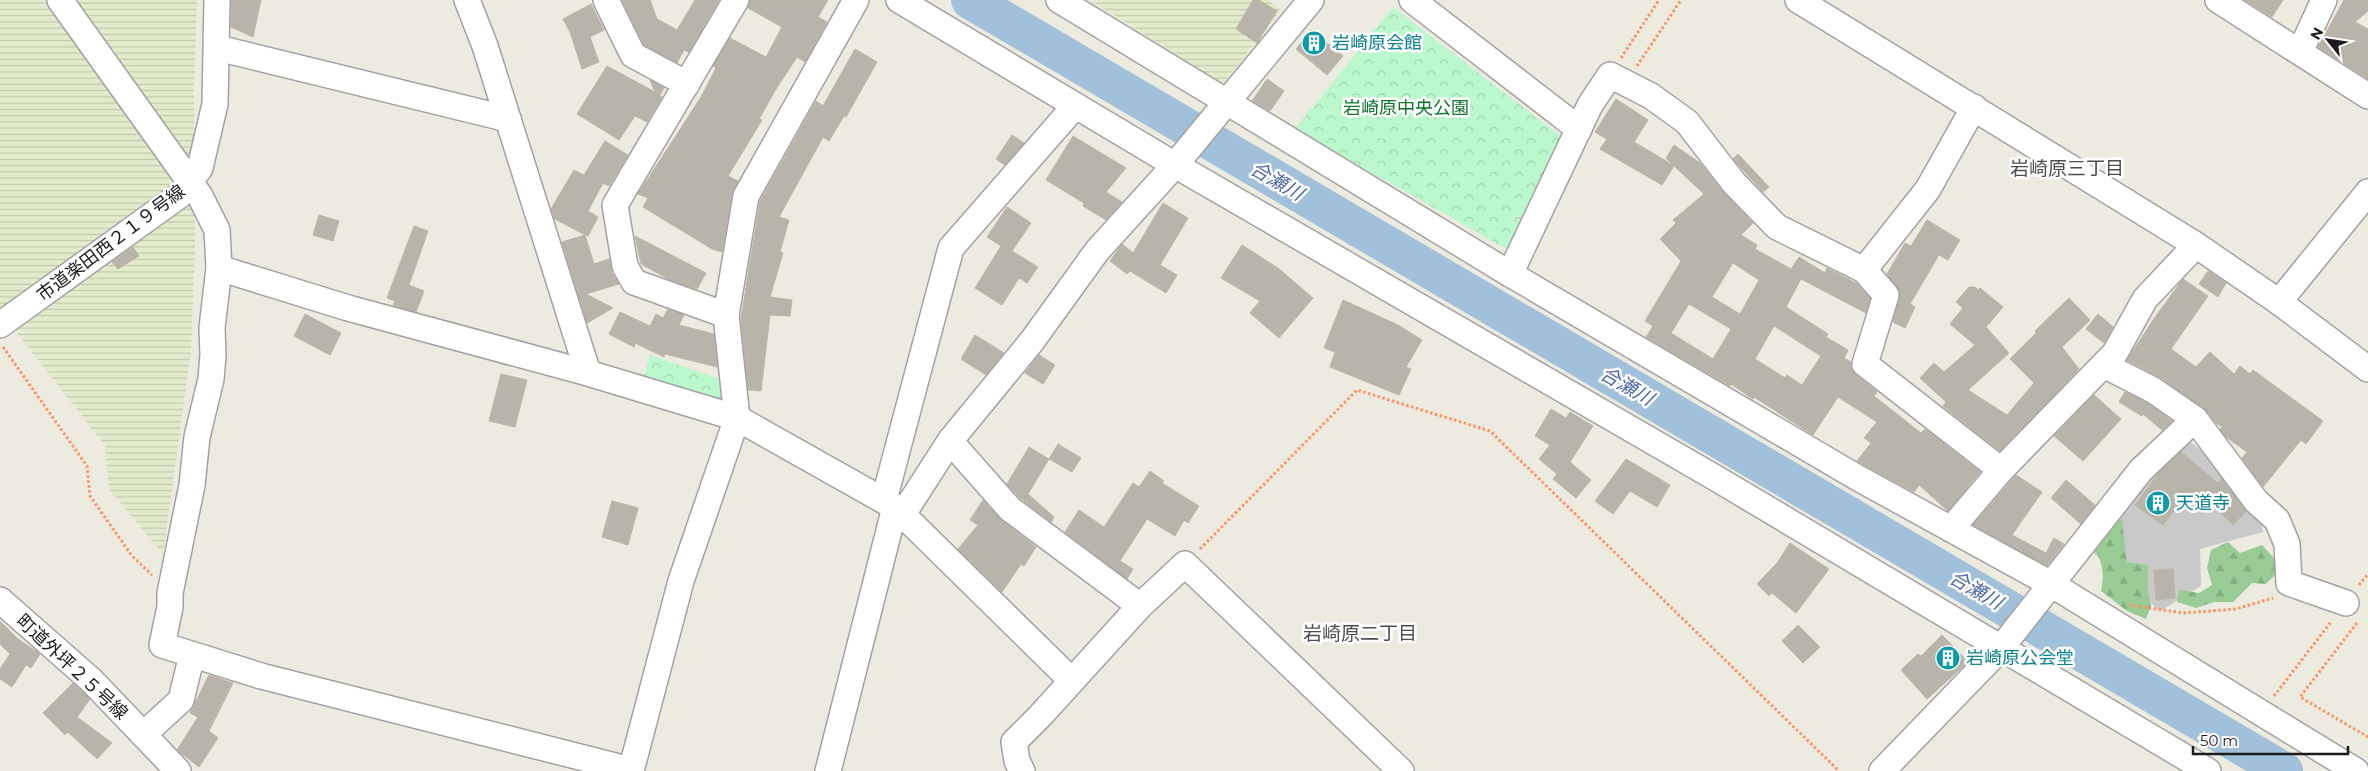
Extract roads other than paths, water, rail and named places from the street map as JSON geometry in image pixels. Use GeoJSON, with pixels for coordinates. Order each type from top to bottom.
{"type":"FeatureCollection","features":[{"type":"Feature","properties":{"kind":"street"},"geometry":{"type":"LineString","coordinates":[[60,0],[210,212],[218,230],[219,268],[212,328],[213,355],[211,379],[197,437],[192,485],[170,593],[170,607],[162,645],[261,676],[631,771],[681,581],[737,418],[726,315],[746,196],[856,0]]}},
{"type":"Feature","properties":{"kind":"street","name":"市道楽田西２１９号線"},"geometry":{"type":"LineString","coordinates":[[0,325],[180,194],[190,184],[200,168],[215,104],[218,48],[217,0]]}},
{"type":"Feature","properties":{"kind":"street"},"geometry":{"type":"LineString","coordinates":[[467,0],[485,46],[588,373]]}},
{"type":"Feature","properties":{"kind":"street"},"geometry":{"type":"LineString","coordinates":[[606,0],[633,55],[687,84]]}},
{"type":"Feature","properties":{"kind":"street"},"geometry":{"type":"LineString","coordinates":[[726,315],[634,282],[625,266],[615,205],[736,0]]}},
{"type":"Feature","properties":{"kind":"street"},"geometry":{"type":"LineString","coordinates":[[899,0],[1075,106],[1179,160],[2208,771]]}},
{"type":"Feature","properties":{"kind":"street"},"geometry":{"type":"LineString","coordinates":[[1059,0],[1510,274],[1858,478],[1951,530],[2046,590],[2101,616],[2356,771]]}},
{"type":"Feature","properties":{"kind":"street"},"geometry":{"type":"LineString","coordinates":[[894,507],[1032,341],[1097,251],[1179,160],[1311,0]]}},
{"type":"Feature","properties":{"kind":"street"},"geometry":{"type":"LineString","coordinates":[[1412,0],[1579,129]]}},
{"type":"Feature","properties":{"kind":"street"},"geometry":{"type":"LineString","coordinates":[[1798,0],[2196,245],[2279,302],[2368,369]]}},
{"type":"Feature","properties":{"kind":"street"},"geometry":{"type":"LineString","coordinates":[[2218,0],[2368,96]]}},
{"type":"Feature","properties":{"kind":"street"},"geometry":{"type":"LineString","coordinates":[[2300,52],[2324,0]]}},
{"type":"Feature","properties":{"kind":"street"},"geometry":{"type":"LineString","coordinates":[[218,48],[508,119]]}},
{"type":"Feature","properties":{"kind":"street"},"geometry":{"type":"LineString","coordinates":[[1510,274],[1590,105],[1618,79],[1651,96],[1687,122],[1734,183],[1777,227],[1864,270],[1886,295],[1865,364],[2000,470]]}},
{"type":"Feature","properties":{"kind":"street"},"geometry":{"type":"LineString","coordinates":[[828,771],[894,507],[951,248],[1075,106]]}},
{"type":"Feature","properties":{"kind":"street"},"geometry":{"type":"LineString","coordinates":[[1864,270],[1928,189],[1974,107]]}},
{"type":"Feature","properties":{"kind":"street"},"geometry":{"type":"LineString","coordinates":[[2279,302],[2368,192]]}},
{"type":"Feature","properties":{"kind":"street"},"geometry":{"type":"LineString","coordinates":[[1951,530],[2000,470],[2115,353],[2145,299],[2196,245]]}},
{"type":"Feature","properties":{"kind":"street"},"geometry":{"type":"LineString","coordinates":[[219,268],[348,308],[588,373],[737,418],[894,507],[1072,681]]}},
{"type":"Feature","properties":{"kind":"street"},"geometry":{"type":"LineString","coordinates":[[2104,365],[2153,390],[2195,420],[2256,501],[2277,520],[2287,544],[2288,583],[2352,612]]}},
{"type":"Feature","properties":{"kind":"street"},"geometry":{"type":"LineString","coordinates":[[1882,771],[2001,648],[2141,470],[2195,420]]}},
{"type":"Feature","properties":{"kind":"street"},"geometry":{"type":"LineString","coordinates":[[950,441],[1010,509],[1140,606]]}},
{"type":"Feature","properties":{"kind":"street"},"geometry":{"type":"LineString","coordinates":[[1022,771],[1017,761],[1014,742],[1140,606],[1185,564],[1401,771]]}},
{"type":"Feature","properties":{"kind":"street","name":"町道外坪２５号線"},"geometry":{"type":"LineString","coordinates":[[0,600],[91,680],[178,771]]}},
{"type":"Feature","properties":{"kind":"street"},"geometry":{"type":"LineString","coordinates":[[144,734],[181,700],[192,654]]}},
{"type":"Feature","properties":{"kind":"waterway","name":"合瀬川"},"geometry":{"type":"LineString","coordinates":[[970,0],[2284,771]]}},
{"type":"Feature","properties":{"kind":"waterway"},"geometry":{"type":"LineString","coordinates":[[984,8],[989,0]]}},
{"type":"Feature","properties":{"kind":"place","name":"岩崎原会館"},"geometry":{"type":"Point","coordinates":[1314,43]}},
{"type":"Feature","properties":{"kind":"place","name":"天道寺"},"geometry":{"type":"Point","coordinates":[2158,503]}},
{"type":"Feature","properties":{"kind":"place","name":"岩崎原公会堂"},"geometry":{"type":"Point","coordinates":[1948,658]}},
{"type":"Feature","properties":{"kind":"district","name":"岩崎原三丁目"},"geometry":{"type":"Point","coordinates":[2067,168]}},
{"type":"Feature","properties":{"kind":"district","name":"岩崎原二丁目"},"geometry":{"type":"Point","coordinates":[1360,633]}},
{"type":"Feature","properties":{"kind":"park label","name":"岩崎原中央公園"},"geometry":{"type":"Point","coordinates":[1406,108]}}]}
